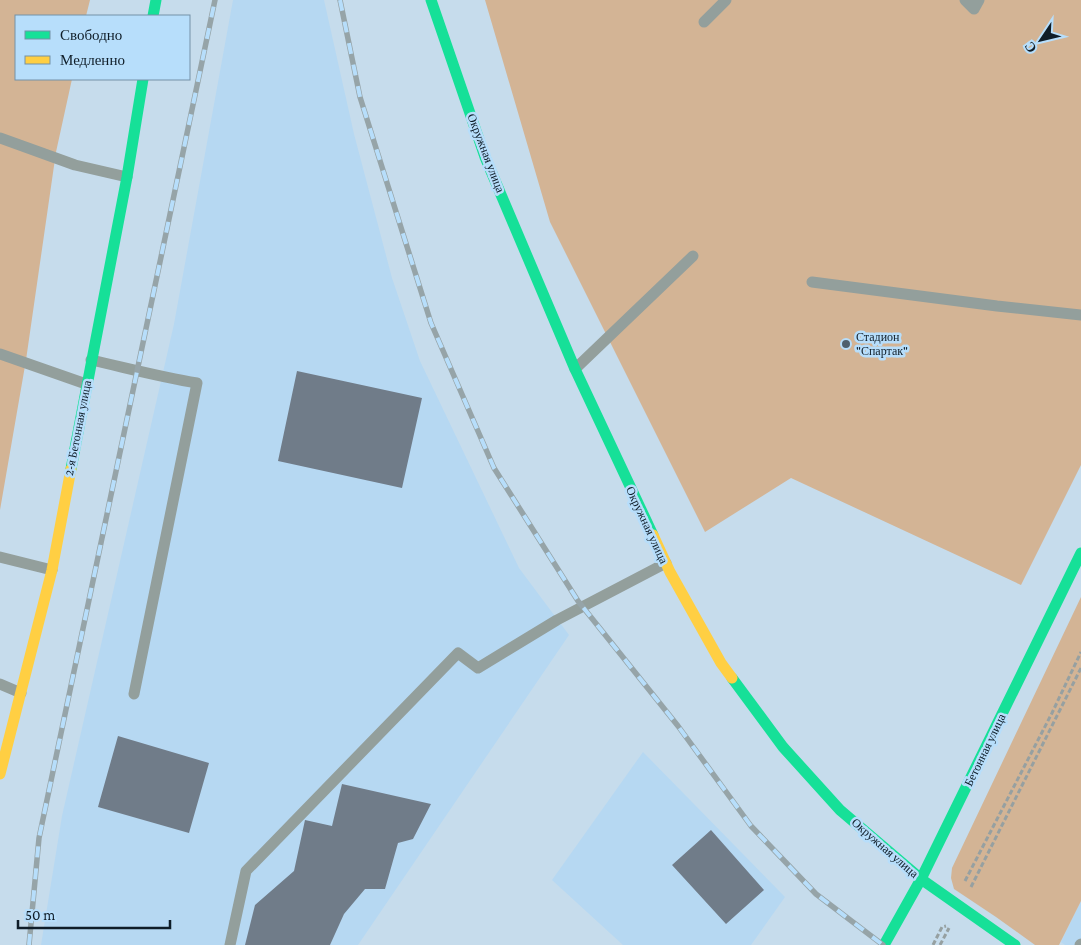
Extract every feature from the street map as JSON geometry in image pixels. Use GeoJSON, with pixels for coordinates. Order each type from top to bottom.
{"type":"FeatureCollection","features":[{"type":"Feature","properties":{"kind":"street"},"geometry":{"type":"LineString","coordinates":[[153,15],[156,0]]}},
{"type":"Feature","properties":{"kind":"street","name":"Окружная улица"},"geometry":{"type":"LineString","coordinates":[[432,0],[486,157],[575,369],[666,563],[721,663],[783,747],[840,810],[921,880],[1015,945]]}},
{"type":"Feature","properties":{"kind":"street","name":"2-я Бетонная улица"},"geometry":{"type":"LineString","coordinates":[[0,774],[52,570],[127,177],[143,80]]}},
{"type":"Feature","properties":{"kind":"street","name":"Бетонная улица"},"geometry":{"type":"LineString","coordinates":[[884,945],[921,880],[1081,553]]}},
{"type":"Feature","properties":{"kind":"lane"},"geometry":{"type":"LineString","coordinates":[[704,22],[726,0]]}},
{"type":"Feature","properties":{"kind":"lane"},"geometry":{"type":"LineString","coordinates":[[965,0],[974,9],[979,0]]}},
{"type":"Feature","properties":{"kind":"lane"},"geometry":{"type":"LineString","coordinates":[[0,138],[75,165],[127,177]]}},
{"type":"Feature","properties":{"kind":"lane"},"geometry":{"type":"LineString","coordinates":[[575,369],[693,256]]}},
{"type":"Feature","properties":{"kind":"lane"},"geometry":{"type":"LineString","coordinates":[[812,282],[1081,315]]}},
{"type":"Feature","properties":{"kind":"lane"},"geometry":{"type":"LineString","coordinates":[[0,354],[86,384]]}},
{"type":"Feature","properties":{"kind":"lane"},"geometry":{"type":"LineString","coordinates":[[91,360],[162,377],[197,383],[134,694]]}},
{"type":"Feature","properties":{"kind":"lane"},"geometry":{"type":"LineString","coordinates":[[0,556],[52,570]]}},
{"type":"Feature","properties":{"kind":"lane"},"geometry":{"type":"LineString","coordinates":[[230,945],[246,871],[458,653],[478,668],[557,620],[666,563]]}},
{"type":"Feature","properties":{"kind":"lane"},"geometry":{"type":"LineString","coordinates":[[0,684],[21,693]]}},
{"type":"Feature","properties":{"kind":"path"},"geometry":{"type":"LineString","coordinates":[[964,884],[1052,713],[1081,652]]}},
{"type":"Feature","properties":{"kind":"path"},"geometry":{"type":"LineString","coordinates":[[968,894],[1081,668]]}},
{"type":"Feature","properties":{"kind":"path"},"geometry":{"type":"LineString","coordinates":[[940,945],[951,924]]}},
{"type":"Feature","properties":{"kind":"path"},"geometry":{"type":"LineString","coordinates":[[933,945],[942,927]]}},
{"type":"Feature","properties":{"kind":"shaded area"},"geometry":{"type":"Polygon","coordinates":[[[0,0],[90,0],[86,15],[15,15],[15,80],[72,80],[56,152],[26,360],[0,510],[0,0]]]}},
{"type":"Feature","properties":{"kind":"shaded area"},"geometry":{"type":"Polygon","coordinates":[[[233,0],[324,0],[354,134],[392,278],[420,361],[519,568],[569,635],[358,945],[41,945],[62,816],[174,324],[233,0]]]}},
{"type":"Feature","properties":{"kind":"shaded area","name":"Стадион \"Спартак\""},"geometry":{"type":"Polygon","coordinates":[[[485,0],[1081,0],[1081,465],[1021,585],[791,478],[705,532],[550,222],[485,0]]]}},
{"type":"Feature","properties":{"kind":"shaded area"},"geometry":{"type":"Polygon","coordinates":[[[1081,597],[1081,901],[1059,945],[1035,945],[954,889],[951,878],[952,868],[1081,597]]]}},
{"type":"Feature","properties":{"kind":"shaded area"},"geometry":{"type":"Polygon","coordinates":[[[643,752],[785,897],[751,945],[623,945],[552,880],[643,752]]]}},
{"type":"Feature","properties":{"kind":"shaded area"},"geometry":{"type":"Polygon","coordinates":[[[1081,901],[1081,945],[1065,945],[1061,942],[1081,901]]]}},
{"type":"Feature","properties":{"kind":"building"},"geometry":{"type":"Polygon","coordinates":[[[297,371],[422,398],[402,488],[278,461],[297,371]]]}},
{"type":"Feature","properties":{"kind":"building"},"geometry":{"type":"Polygon","coordinates":[[[118,736],[209,763],[189,833],[98,807],[118,736]]]}},
{"type":"Feature","properties":{"kind":"building"},"geometry":{"type":"Polygon","coordinates":[[[342,784],[431,804],[413,839],[398,843],[385,889],[365,889],[344,914],[330,945],[245,945],[255,905],[294,871],[305,820],[332,826],[342,784]]]}},
{"type":"Feature","properties":{"kind":"building"},"geometry":{"type":"Polygon","coordinates":[[[711,830],[764,890],[726,924],[672,865],[711,830]]]}},
{"type":"Feature","properties":{"kind":"railway"},"geometry":{"type":"LineString","coordinates":[[29,945],[39,838],[215,0]]}},
{"type":"Feature","properties":{"kind":"railway"},"geometry":{"type":"LineString","coordinates":[[340,0],[360,97],[431,323],[494,468],[578,601],[678,726],[751,826],[816,894],[883,945]]}},
{"type":"Feature","properties":{"kind":"traffic: fast"},"geometry":{"type":"LineString","coordinates":[[153,15],[156,0]]}},
{"type":"Feature","properties":{"kind":"traffic: fast"},"geometry":{"type":"LineString","coordinates":[[431,0],[485,157],[575,369],[653,535]]}},
{"type":"Feature","properties":{"kind":"traffic: fast"},"geometry":{"type":"LineString","coordinates":[[71,469],[127,177],[143,80]]}},
{"type":"Feature","properties":{"kind":"traffic: fast"},"geometry":{"type":"LineString","coordinates":[[884,945],[921,879],[1081,553]]}},
{"type":"Feature","properties":{"kind":"traffic: fast"},"geometry":{"type":"LineString","coordinates":[[732,678],[783,747],[840,810],[921,879],[1015,945]]}},
{"type":"Feature","properties":{"kind":"traffic: slow"},"geometry":{"type":"LineString","coordinates":[[0,774],[52,570],[71,469]]}},
{"type":"Feature","properties":{"kind":"traffic: slow"},"geometry":{"type":"LineString","coordinates":[[653,535],[670,572],[721,663],[732,678]]}},
{"type":"Feature","properties":{"kind":"place","name":"Стадион \"Спартак\""},"geometry":{"type":"Point","coordinates":[846,344]}}]}
